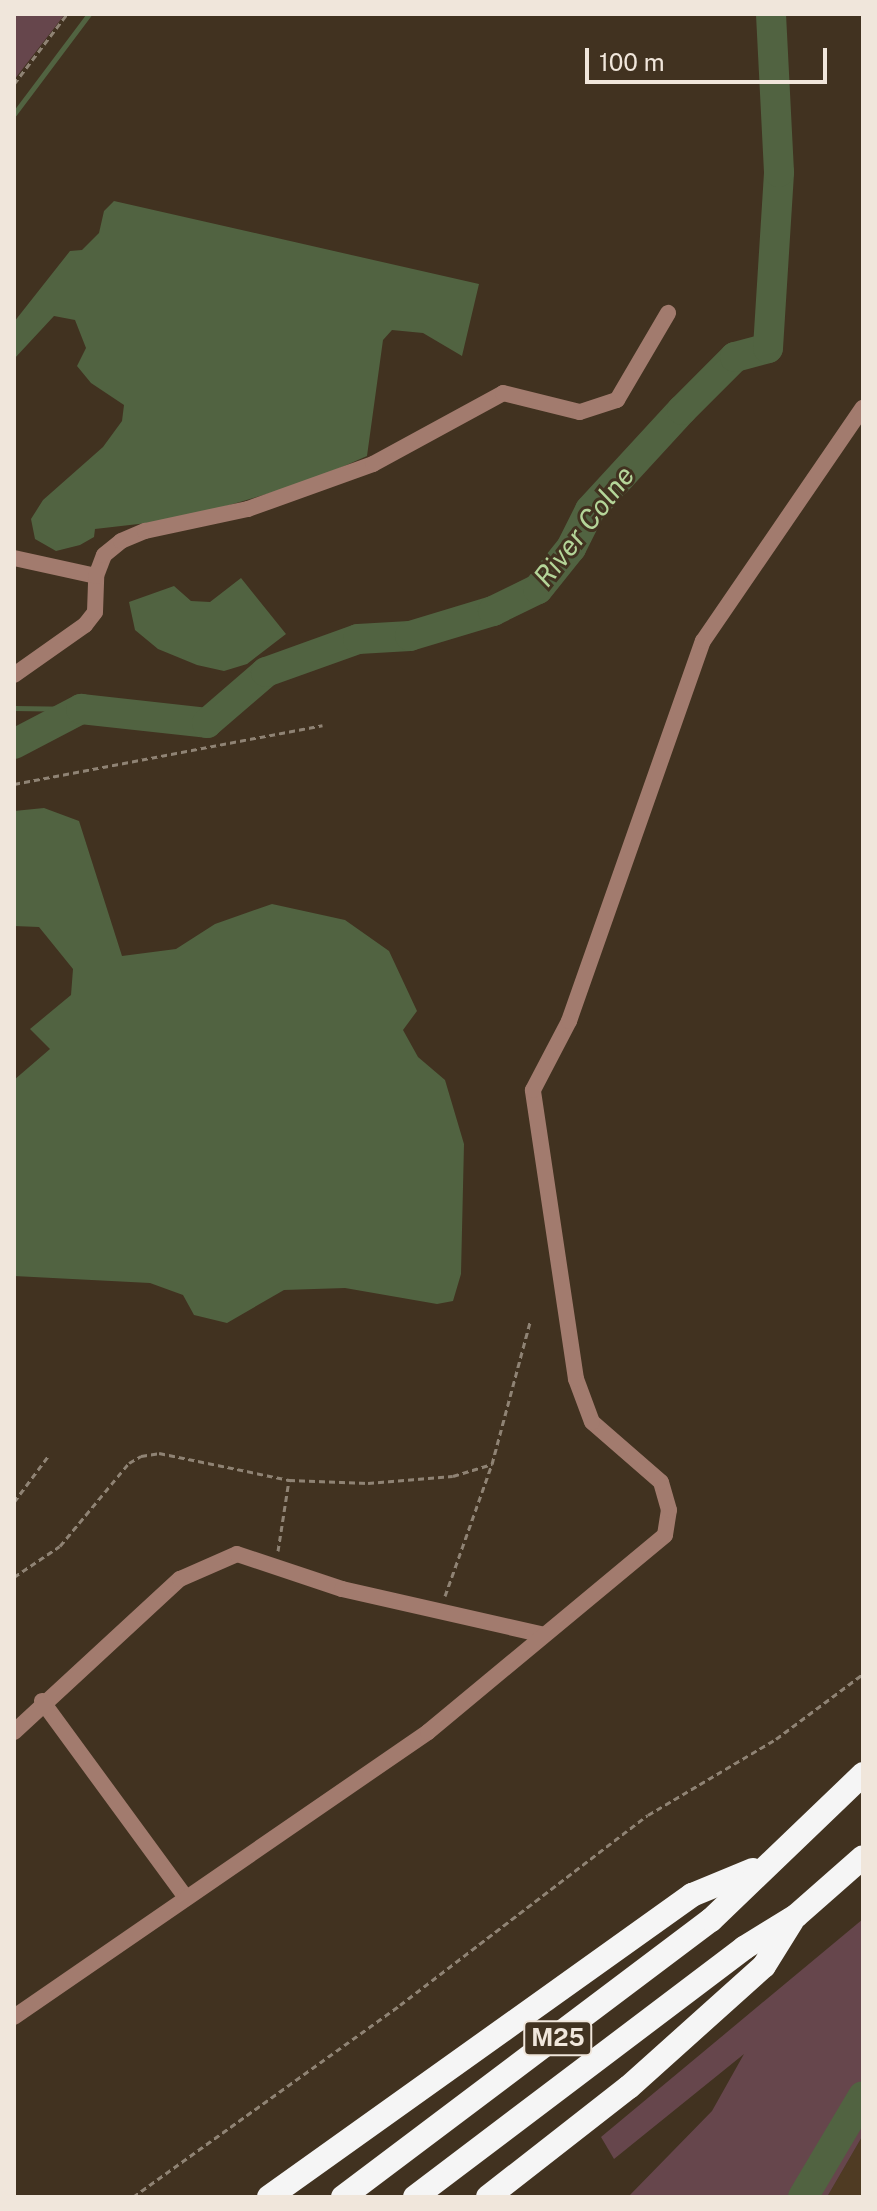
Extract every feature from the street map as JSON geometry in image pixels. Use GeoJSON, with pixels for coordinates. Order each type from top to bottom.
{"type":"FeatureCollection","features":[{"type":"Feature","properties":{"kind":"highway","name":"M25"},"geometry":{"type":"LineString","coordinates":[[343,2197],[711,1920],[762,1866],[863,1774]]}},
{"type":"Feature","properties":{"kind":"highway","name":"M25"},"geometry":{"type":"LineString","coordinates":[[415,2197],[744,1948],[796,1916],[863,1857]]}},
{"type":"Feature","properties":{"kind":"highway","name":"M25"},"geometry":{"type":"LineString","coordinates":[[269,2197],[692,1895],[762,1866]]}},
{"type":"Feature","properties":{"kind":"highway","name":"M25"},"geometry":{"type":"LineString","coordinates":[[488,2197],[629,2087],[764,1966],[796,1916]]}},
{"type":"Feature","properties":{"kind":"lane"},"geometry":{"type":"LineString","coordinates":[[14,675],[85,625],[95,612],[96,576],[104,555],[121,541],[145,531],[248,509],[373,464],[503,393],[580,412],[617,400],[668,313]]}},
{"type":"Feature","properties":{"kind":"lane"},"geometry":{"type":"LineString","coordinates":[[14,2017],[428,1732],[665,1535],[669,1510],[661,1482],[592,1422],[576,1379],[533,1090],[569,1021],[703,641],[863,407]]}},
{"type":"Feature","properties":{"kind":"lane"},"geometry":{"type":"LineString","coordinates":[[14,558],[96,576]]}},
{"type":"Feature","properties":{"kind":"lane"},"geometry":{"type":"LineString","coordinates":[[14,1732],[42,1701],[180,1579],[237,1554],[342,1589],[544,1635]]}},
{"type":"Feature","properties":{"kind":"lane"},"geometry":{"type":"LineString","coordinates":[[42,1701],[186,1898]]}},
{"type":"Feature","properties":{"kind":"path"},"geometry":{"type":"LineString","coordinates":[[14,84],[67,14]]}},
{"type":"Feature","properties":{"kind":"path"},"geometry":{"type":"LineString","coordinates":[[14,784],[322,725]]}},
{"type":"Feature","properties":{"kind":"path"},"geometry":{"type":"LineString","coordinates":[[440,1611],[492,1464],[530,1322]]}},
{"type":"Feature","properties":{"kind":"path"},"geometry":{"type":"LineString","coordinates":[[14,1577],[60,1546],[129,1463],[141,1456],[159,1453],[289,1480],[368,1483],[453,1476],[492,1464]]}},
{"type":"Feature","properties":{"kind":"path"},"geometry":{"type":"LineString","coordinates":[[14,1502],[49,1455]]}},
{"type":"Feature","properties":{"kind":"path"},"geometry":{"type":"LineString","coordinates":[[276,1567],[289,1480]]}},
{"type":"Feature","properties":{"kind":"path"},"geometry":{"type":"LineString","coordinates":[[133,2197],[400,2005],[648,1815],[776,1739],[863,1674]]}},
{"type":"Feature","properties":{"kind":"shaded area"},"geometry":{"type":"Polygon","coordinates":[[[14,14],[65,14],[14,80],[14,14]]]}},
{"type":"Feature","properties":{"kind":"shaded area"},"geometry":{"type":"Polygon","coordinates":[[[114,201],[479,284],[462,356],[423,333],[392,330],[383,340],[367,456],[308,482],[182,519],[95,529],[94,537],[80,545],[56,551],[35,539],[31,519],[43,500],[103,447],[122,421],[124,405],[91,383],[77,366],[86,348],[75,320],[54,316],[14,359],[14,322],[70,251],[82,250],[99,233],[104,211],[114,201]]]}},
{"type":"Feature","properties":{"kind":"shaded area"},"geometry":{"type":"Polygon","coordinates":[[[241,578],[286,634],[247,664],[224,671],[197,665],[158,649],[135,630],[129,602],[174,586],[191,601],[210,602],[241,578]]]}},
{"type":"Feature","properties":{"kind":"shaded area"},"geometry":{"type":"Polygon","coordinates":[[[44,808],[79,821],[122,956],[176,949],[215,924],[272,904],[345,920],[389,951],[417,1011],[403,1030],[418,1057],[445,1080],[464,1144],[461,1274],[453,1301],[437,1304],[345,1288],[284,1290],[227,1323],[194,1315],[183,1295],[150,1283],[14,1276],[14,1080],[50,1049],[30,1029],[71,995],[73,969],[39,927],[14,926],[14,811],[44,808]]]}},
{"type":"Feature","properties":{"kind":"shaded area"},"geometry":{"type":"Polygon","coordinates":[[[863,1919],[863,2135],[827,2197],[628,2197],[712,2111],[744,2054],[614,2159],[601,2137],[863,1919]]]}},
{"type":"Feature","properties":{"kind":"shaded area"},"geometry":{"type":"Polygon","coordinates":[[[863,2135],[863,2197],[827,2197],[863,2135]]]}},
{"type":"Feature","properties":{"kind":"waterway"},"geometry":{"type":"LineString","coordinates":[[14,114],[89,14]]}},
{"type":"Feature","properties":{"kind":"waterway","name":"River Colne"},"geometry":{"type":"LineString","coordinates":[[14,744],[81,709],[207,723],[266,672],[358,639],[410,636],[493,611],[538,589],[571,548],[590,510],[682,410],[735,357],[768,348],[779,172],[771,14]]}},
{"type":"Feature","properties":{"kind":"waterway"},"geometry":{"type":"LineString","coordinates":[[14,708],[81,709]]}},
{"type":"Feature","properties":{"kind":"waterway"},"geometry":{"type":"LineString","coordinates":[[803,2197],[863,2096]]}}]}
